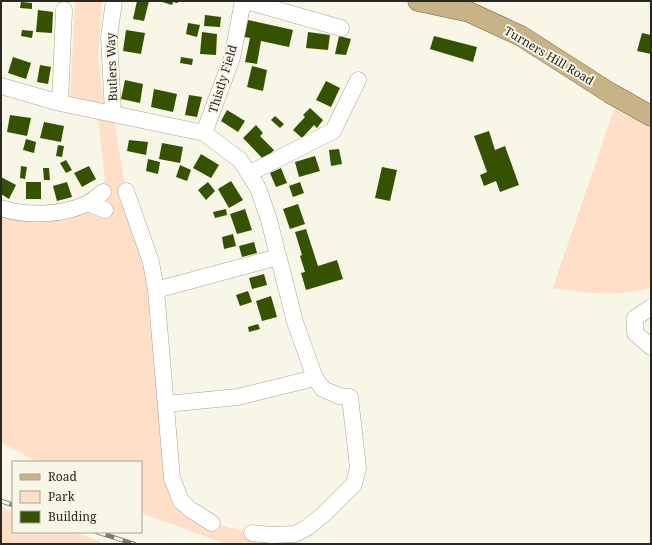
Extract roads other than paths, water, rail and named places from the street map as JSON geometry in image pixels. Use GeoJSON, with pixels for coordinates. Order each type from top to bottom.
{"type":"FeatureCollection","features":[{"type":"Feature","properties":{"kind":"main road","name":"Turners Hill Road"},"geometry":{"type":"LineString","coordinates":[[418,1],[469,12],[521,36],[610,93],[651,116]]}},
{"type":"Feature","properties":{"kind":"street","name":"Butlers Way"},"geometry":{"type":"LineString","coordinates":[[1,86],[60,103],[113,113],[109,37],[114,1]]}},
{"type":"Feature","properties":{"kind":"street","name":"Thistly Field"},"geometry":{"type":"LineString","coordinates":[[204,133],[232,58],[243,1]]}},
{"type":"Feature","properties":{"kind":"street"},"geometry":{"type":"LineString","coordinates":[[246,1],[341,28]]}},
{"type":"Feature","properties":{"kind":"street"},"geometry":{"type":"LineString","coordinates":[[60,103],[64,10]]}},
{"type":"Feature","properties":{"kind":"street"},"geometry":{"type":"LineString","coordinates":[[250,173],[333,131],[358,80]]}},
{"type":"Feature","properties":{"kind":"street"},"geometry":{"type":"LineString","coordinates":[[113,113],[204,133],[240,160],[250,173],[258,188],[269,220],[295,322],[315,378],[323,389],[339,396],[350,397],[358,468],[354,484],[308,527],[295,534],[272,535],[252,533]]}},
{"type":"Feature","properties":{"kind":"street"},"geometry":{"type":"LineString","coordinates":[[126,191],[151,262],[156,290],[172,478],[181,501],[191,510],[212,523]]}},
{"type":"Feature","properties":{"kind":"street"},"geometry":{"type":"LineString","coordinates":[[1,208],[11,212],[38,213],[76,208],[103,192]]}},
{"type":"Feature","properties":{"kind":"street"},"geometry":{"type":"LineString","coordinates":[[88,202],[105,210]]}},
{"type":"Feature","properties":{"kind":"street"},"geometry":{"type":"LineString","coordinates":[[156,290],[278,257]]}},
{"type":"Feature","properties":{"kind":"street"},"geometry":{"type":"LineString","coordinates":[[651,307],[635,318],[635,333],[651,347]]}},
{"type":"Feature","properties":{"kind":"street"},"geometry":{"type":"LineString","coordinates":[[166,404],[238,396],[315,378]]}},
{"type":"Feature","properties":{"kind":"railway"},"geometry":{"type":"LineString","coordinates":[[1,501],[12,505]]}},
{"type":"Feature","properties":{"kind":"railway"},"geometry":{"type":"LineString","coordinates":[[100,533],[134,544]]}}]}
